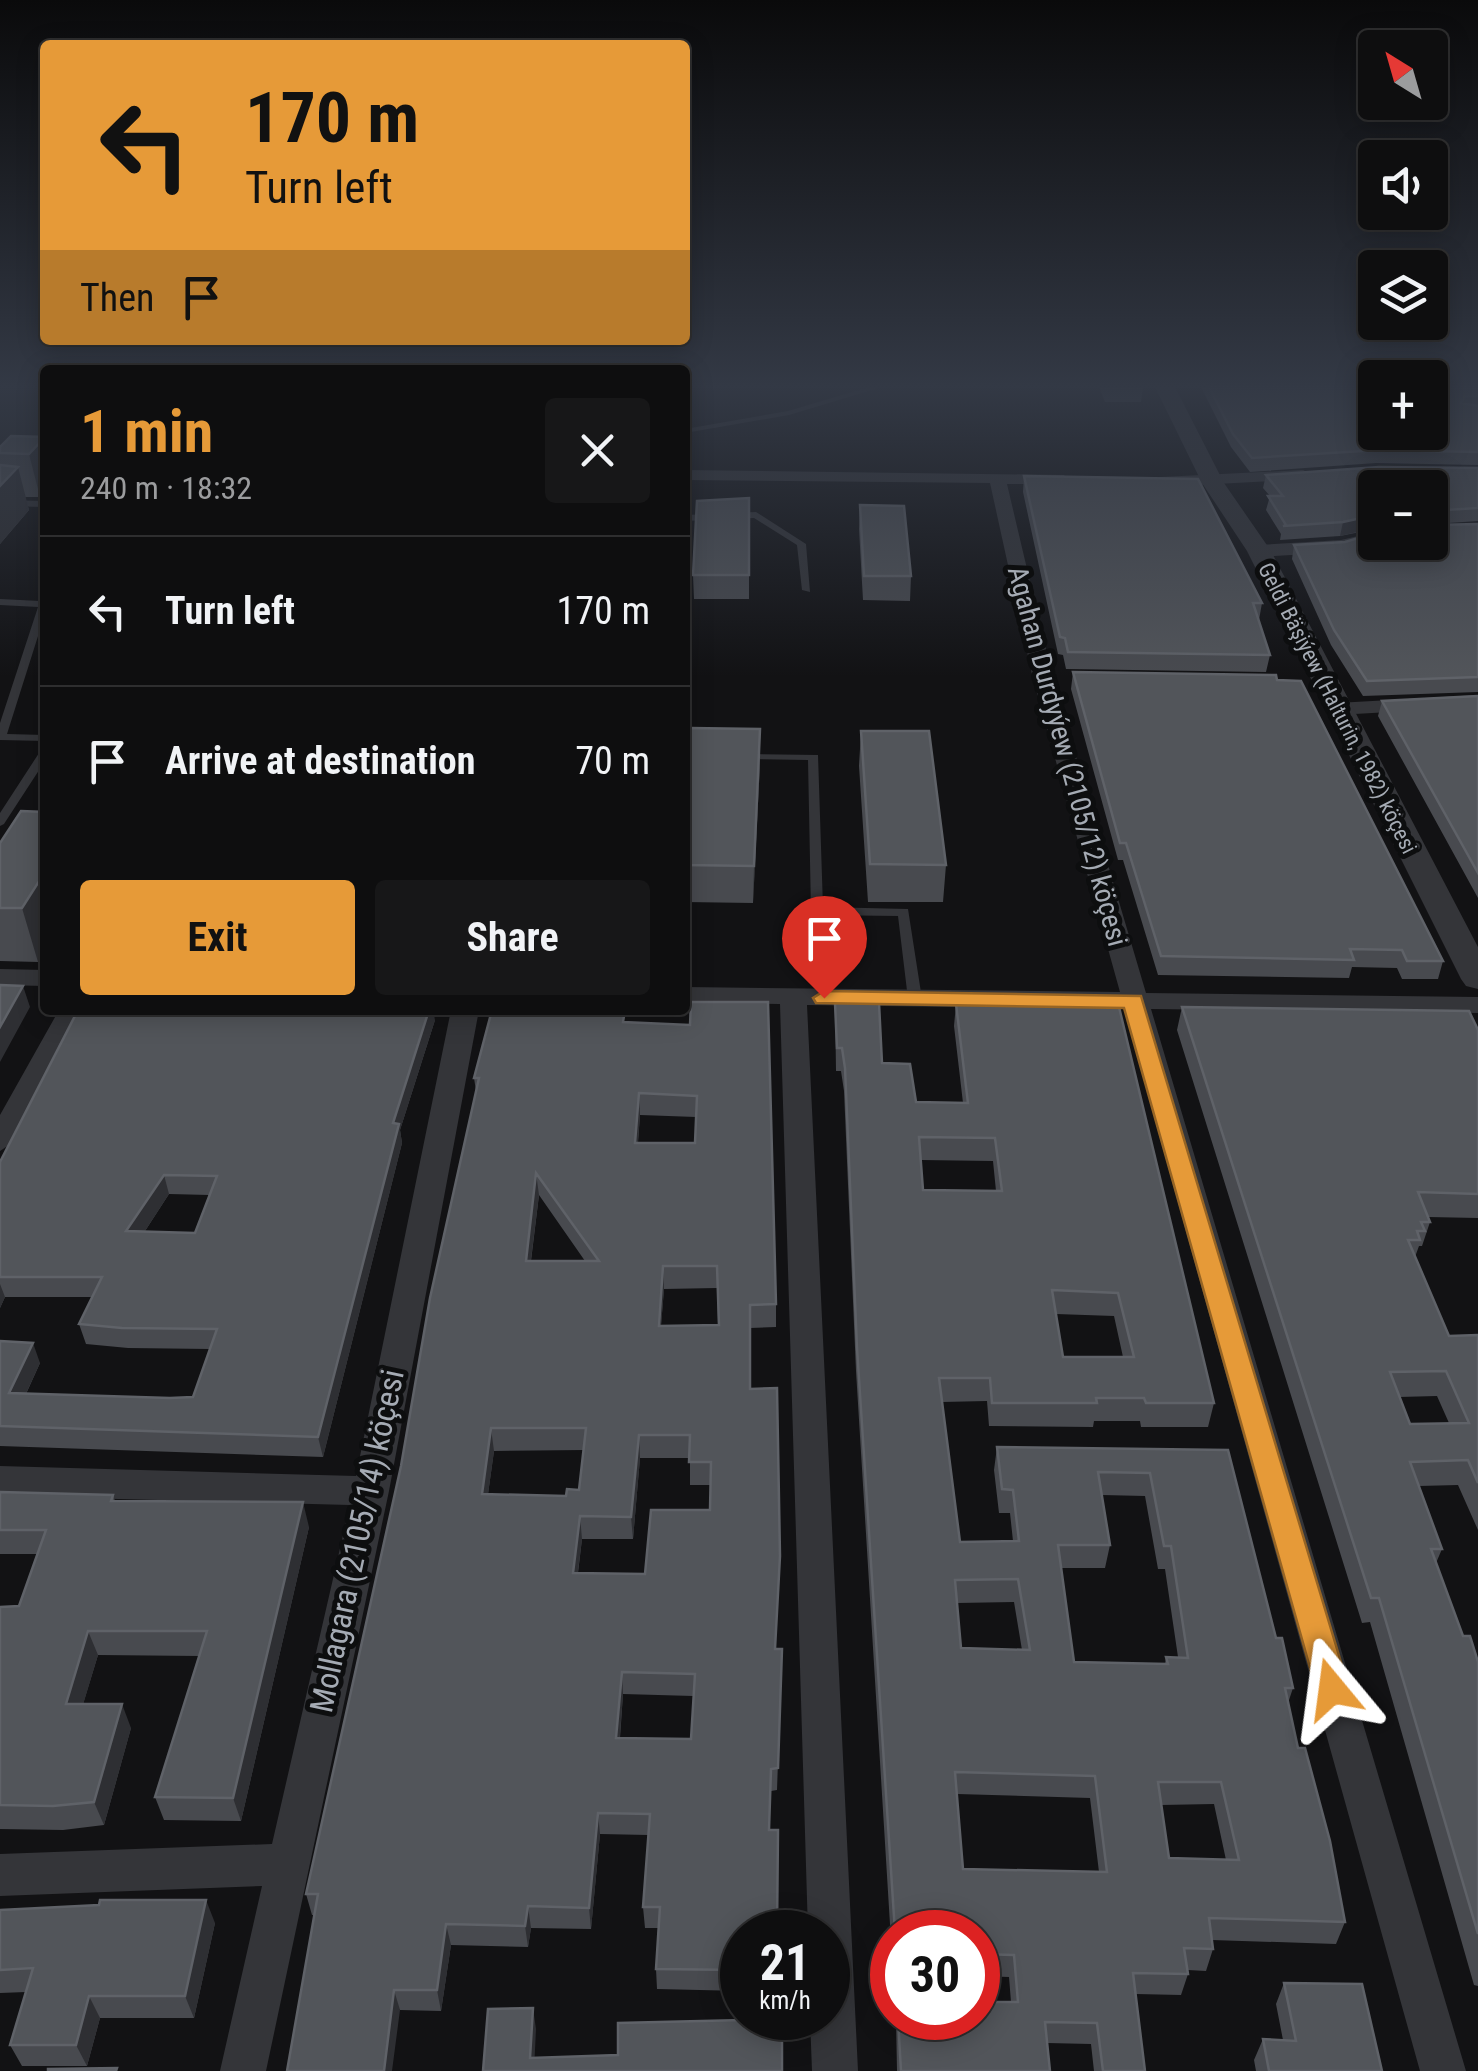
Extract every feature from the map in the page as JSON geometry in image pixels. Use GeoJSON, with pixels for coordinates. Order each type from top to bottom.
{"type":"FeatureCollection","features":[{"type":"Feature","properties":{"kind":"street","name":"Agahan Durdyýew (2105/12) köçesi"},"geometry":{"type":"LineString","coordinates":[[999,484],[1133,1001],[1443,2071]]}},
{"type":"Feature","properties":{"kind":"street","name":"Geldi Bäşiýew (Halturin, 1982) köçesi"},"geometry":{"type":"LineString","coordinates":[[1213,484],[1259,552],[1314,682],[1337,709],[1478,979]]}},
{"type":"Feature","properties":{"kind":"street"},"geometry":{"type":"LineString","coordinates":[[1259,552],[1358,542]]}},
{"type":"Feature","properties":{"kind":"street"},"geometry":{"type":"LineString","coordinates":[[1337,709],[1478,700]]}},
{"type":"Feature","properties":{"kind":"street"},"geometry":{"type":"LineString","coordinates":[[0,977],[40,978]]}},
{"type":"Feature","properties":{"kind":"street"},"geometry":{"type":"LineString","coordinates":[[690,995],[1478,1005]]}},
{"type":"Feature","properties":{"kind":"street"},"geometry":{"type":"LineString","coordinates":[[794,998],[836,2071]]}},
{"type":"Feature","properties":{"kind":"street"},"geometry":{"type":"LineString","coordinates":[[0,1141],[70,1015]]}},
{"type":"Feature","properties":{"kind":"street","name":"Mollagara (2105/14) köçesi"},"geometry":{"type":"LineString","coordinates":[[243,2071],[371,1491],[465,1015]]}},
{"type":"Feature","properties":{"kind":"street"},"geometry":{"type":"LineString","coordinates":[[0,1481],[371,1491]]}},
{"type":"Feature","properties":{"kind":"street"},"geometry":{"type":"LineString","coordinates":[[0,1875],[286,1864]]}},
{"type":"Feature","properties":{"kind":"lane"},"geometry":{"type":"LineString","coordinates":[[0,503],[40,504]]}},
{"type":"Feature","properties":{"kind":"lane"},"geometry":{"type":"LineString","coordinates":[[690,518],[756,515],[801,544],[807,590]]}},
{"type":"Feature","properties":{"kind":"lane"},"geometry":{"type":"LineString","coordinates":[[0,602],[40,602]]}},
{"type":"Feature","properties":{"kind":"lane"},"geometry":{"type":"LineString","coordinates":[[40,615],[1,737],[40,738]]}},
{"type":"Feature","properties":{"kind":"lane"},"geometry":{"type":"LineString","coordinates":[[722,756],[814,757],[818,911],[904,912],[915,1000]]}},
{"type":"Feature","properties":{"kind":"lane"},"geometry":{"type":"LineString","coordinates":[[15,830],[0,826],[40,760]]}},
{"type":"Feature","properties":{"kind":"building"},"geometry":{"type":"Polygon","coordinates":[[[1026,484],[1200,484],[1262,603],[1253,603],[1270,655],[1068,652],[1065,638],[1060,637],[1026,484]]]}},
{"type":"Feature","properties":{"kind":"building"},"geometry":{"type":"Polygon","coordinates":[[[1273,484],[1358,484],[1358,519],[1283,526],[1286,525],[1268,496],[1283,496],[1273,484]]]}},
{"type":"Feature","properties":{"kind":"building"},"geometry":{"type":"Polygon","coordinates":[[[1448,484],[1478,484],[1478,508],[1448,510],[1448,484]]]}},
{"type":"Feature","properties":{"kind":"building"},"geometry":{"type":"Polygon","coordinates":[[[749,498],[749,575],[693,575],[697,501],[749,498]]]}},
{"type":"Feature","properties":{"kind":"building"},"geometry":{"type":"Polygon","coordinates":[[[860,505],[904,506],[911,576],[864,576],[860,505]]]}},
{"type":"Feature","properties":{"kind":"building"},"geometry":{"type":"Polygon","coordinates":[[[1478,524],[1478,677],[1367,681],[1334,630],[1294,545],[1358,538],[1358,560],[1448,560],[1448,525],[1478,524]]]}},
{"type":"Feature","properties":{"kind":"building"},"geometry":{"type":"Polygon","coordinates":[[[1073,672],[1276,675],[1277,680],[1301,681],[1443,961],[1407,961],[1402,950],[1350,949],[1354,960],[1161,956],[1126,843],[1120,843],[1073,672]]]}},
{"type":"Feature","properties":{"kind":"building"},"geometry":{"type":"Polygon","coordinates":[[[1478,696],[1478,873],[1382,701],[1478,696]]]}},
{"type":"Feature","properties":{"kind":"building"},"geometry":{"type":"Polygon","coordinates":[[[690,728],[760,729],[754,866],[690,865],[690,728]]]}},
{"type":"Feature","properties":{"kind":"building"},"geometry":{"type":"Polygon","coordinates":[[[861,731],[929,731],[946,865],[870,864],[861,731]]]}},
{"type":"Feature","properties":{"kind":"building"},"geometry":{"type":"Polygon","coordinates":[[[21,811],[40,812],[40,880],[22,908],[0,908],[0,843],[21,811]]]}},
{"type":"Feature","properties":{"kind":"building"},"geometry":{"type":"Polygon","coordinates":[[[0,985],[23,986],[0,1027],[0,985]]]}},
{"type":"Feature","properties":{"kind":"building"},"geometry":{"type":"Polygon","coordinates":[[[691,1002],[768,1002],[776,1304],[750,1305],[750,1389],[777,1388],[780,1556],[775,1649],[782,1649],[778,1768],[771,1769],[769,1830],[778,1830],[777,1910],[720,1910],[720,1970],[656,1969],[660,1907],[643,1907],[650,1814],[598,1813],[589,1908],[528,1906],[525,1926],[446,1924],[437,1990],[394,1990],[384,2071],[287,2071],[318,1894],[306,1894],[401,1466],[430,1298],[479,1078],[474,1078],[491,1015],[624,1015],[623,1022],[690,1025],[691,1002]],[[639,1093],[635,1143],[695,1143],[697,1096],[639,1093]],[[536,1173],[526,1261],[599,1261],[536,1173]],[[663,1266],[659,1326],[719,1325],[717,1266],[663,1266]],[[491,1428],[482,1494],[566,1496],[567,1489],[579,1490],[586,1428],[491,1428]],[[639,1435],[631,1517],[580,1516],[573,1573],[645,1574],[651,1510],[710,1510],[711,1462],[689,1462],[690,1435],[639,1435]],[[622,1672],[616,1738],[691,1739],[695,1674],[622,1672]]]}},
{"type":"Feature","properties":{"kind":"building"},"geometry":{"type":"Polygon","coordinates":[[[835,1003],[879,1003],[882,1063],[910,1064],[916,1102],[968,1103],[956,1004],[1119,1007],[1214,1403],[1096,1398],[1097,1403],[992,1403],[990,1378],[939,1378],[960,1542],[1019,1541],[1013,1490],[1002,1489],[997,1447],[1228,1450],[1276,1638],[1282,1638],[1293,1688],[1285,1688],[1298,1748],[1305,1748],[1330,1841],[1345,1922],[1209,1918],[1213,1949],[1184,1948],[1188,1974],[1133,1973],[1145,2071],[1103,2071],[1097,2023],[1045,2022],[1050,2071],[901,2071],[899,2040],[1000,2040],[1000,2002],[1018,2002],[1014,1955],[1000,1955],[1000,1910],[894,1910],[842,1048],[837,1048],[835,1003]],[[919,1137],[923,1190],[1002,1191],[995,1138],[919,1137]],[[1052,1290],[1063,1357],[1134,1357],[1118,1293],[1052,1290]],[[1098,1472],[1110,1545],[1058,1545],[1074,1662],[1168,1664],[1166,1657],[1188,1658],[1171,1546],[1164,1546],[1150,1473],[1098,1472]],[[1018,1579],[955,1580],[961,1648],[1030,1650],[1018,1579]],[[955,1772],[963,1869],[1107,1872],[1095,1776],[955,1772]],[[1158,1782],[1169,1858],[1239,1860],[1221,1782],[1158,1782]]]}},
{"type":"Feature","properties":{"kind":"building"},"geometry":{"type":"Polygon","coordinates":[[[1182,1007],[1469,1011],[1478,1030],[1478,1194],[1418,1192],[1430,1222],[1421,1222],[1425,1231],[1417,1231],[1420,1240],[1408,1240],[1449,1336],[1478,1335],[1478,1483],[1468,1460],[1410,1462],[1442,1549],[1431,1549],[1463,1636],[1470,1636],[1478,1662],[1478,1934],[1379,1598],[1371,1598],[1182,1007]],[[1446,1371],[1390,1372],[1410,1424],[1469,1423],[1446,1371]]]}},
{"type":"Feature","properties":{"kind":"building"},"geometry":{"type":"Polygon","coordinates":[[[75,1015],[427,1015],[393,1123],[399,1124],[318,1437],[0,1426],[0,1341],[33,1343],[9,1393],[193,1397],[217,1329],[79,1324],[102,1277],[0,1277],[0,1162],[75,1015]],[[164,1175],[126,1231],[195,1233],[217,1176],[164,1175]]]}},
{"type":"Feature","properties":{"kind":"building"},"geometry":{"type":"Polygon","coordinates":[[[0,1492],[113,1495],[111,1501],[303,1502],[233,1798],[155,1797],[207,1631],[88,1631],[66,1704],[122,1704],[94,1802],[0,1805],[0,1607],[19,1606],[46,1530],[0,1530],[0,1492]]]}},
{"type":"Feature","properties":{"kind":"building"},"geometry":{"type":"Polygon","coordinates":[[[100,1900],[206,1900],[185,1996],[89,1996],[76,2045],[10,2045],[33,1968],[0,1970],[0,1910],[99,1905],[100,1900]]]}},
{"type":"Feature","properties":{"kind":"building"},"geometry":{"type":"Polygon","coordinates":[[[1284,1983],[1362,1984],[1382,2071],[1269,2071],[1263,2039],[1296,2041],[1284,1983]]]}},
{"type":"Feature","properties":{"kind":"building"},"geometry":{"type":"Polygon","coordinates":[[[533,2008],[530,2058],[618,2055],[618,2023],[720,2021],[720,2040],[782,2040],[782,2071],[483,2071],[488,2009],[533,2008]]]}},
{"type":"Feature","properties":{"kind":"building"},"geometry":{"type":"Polygon","coordinates":[[[117,2068],[116,2071],[48,2071],[48,2069],[117,2068]]]}},
{"type":"Feature","properties":{"kind":"route"},"geometry":{"type":"LineString","coordinates":[[824,998],[1133,1001],[1332,1689]]}}]}
